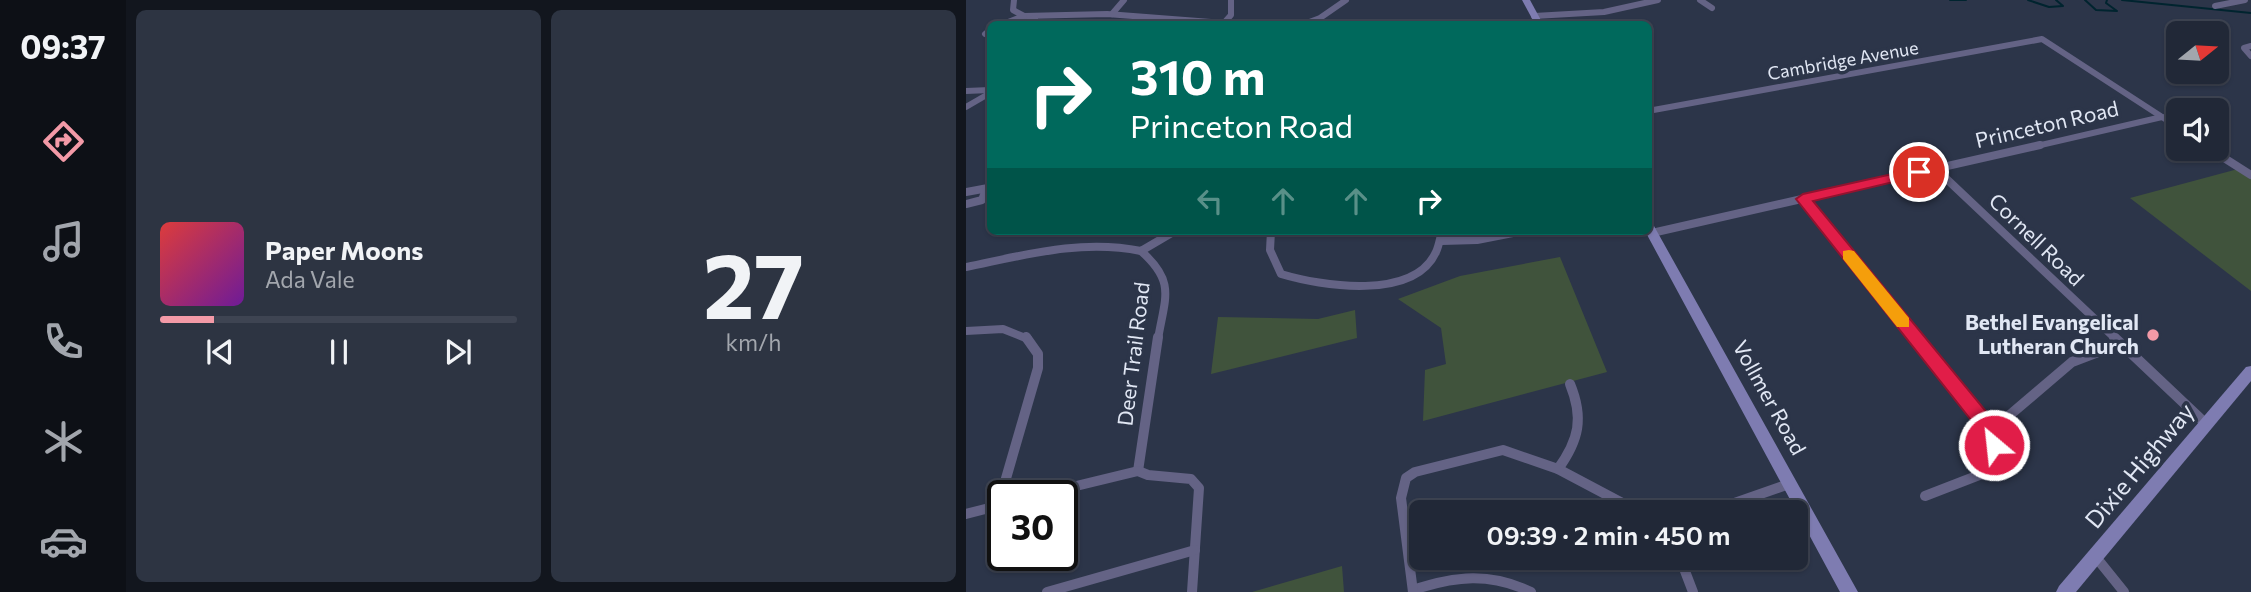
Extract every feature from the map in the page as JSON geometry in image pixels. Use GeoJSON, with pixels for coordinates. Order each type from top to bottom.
{"type":"FeatureCollection","features":[{"type":"Feature","properties":{"kind":"main road"},"geometry":{"type":"LineString","coordinates":[[1526,0],[1535,21]]}},
{"type":"Feature","properties":{"kind":"main road","name":"Vollmer Road"},"geometry":{"type":"LineString","coordinates":[[1652,231],[1849,592]]}},
{"type":"Feature","properties":{"kind":"main road","name":"Dixie Highway"},"geometry":{"type":"LineString","coordinates":[[2065,592],[2251,371]]}},
{"type":"Feature","properties":{"kind":"street"},"geometry":{"type":"LineString","coordinates":[[1014,0],[1013,10],[1024,16],[1112,14],[1190,21]]}},
{"type":"Feature","properties":{"kind":"street"},"geometry":{"type":"LineString","coordinates":[[1112,14],[1124,0]]}},
{"type":"Feature","properties":{"kind":"street"},"geometry":{"type":"LineString","coordinates":[[1226,21],[1231,15],[1231,0]]}},
{"type":"Feature","properties":{"kind":"street"},"geometry":{"type":"LineString","coordinates":[[1314,21],[1346,0]]}},
{"type":"Feature","properties":{"kind":"street"},"geometry":{"type":"LineString","coordinates":[[1542,21],[1604,12],[1658,0]]}},
{"type":"Feature","properties":{"kind":"street"},"geometry":{"type":"LineString","coordinates":[[1700,0],[1712,8]]}},
{"type":"Feature","properties":{"kind":"street"},"geometry":{"type":"LineString","coordinates":[[2215,6],[2245,0]]}},
{"type":"Feature","properties":{"kind":"street"},"geometry":{"type":"LineString","coordinates":[[1011,21],[1024,16]]}},
{"type":"Feature","properties":{"kind":"street"},"geometry":{"type":"LineString","coordinates":[[1027,21],[1037,17]]}},
{"type":"Feature","properties":{"kind":"street","name":"Cambridge Avenue"},"geometry":{"type":"LineString","coordinates":[[1652,110],[2042,39],[2162,117]]}},
{"type":"Feature","properties":{"kind":"street"},"geometry":{"type":"LineString","coordinates":[[2251,46],[2244,48],[2251,56]]}},
{"type":"Feature","properties":{"kind":"street"},"geometry":{"type":"LineString","coordinates":[[966,91],[987,91]]}},
{"type":"Feature","properties":{"kind":"street"},"geometry":{"type":"LineString","coordinates":[[966,107],[987,93]]}},
{"type":"Feature","properties":{"kind":"street"},"geometry":{"type":"LineString","coordinates":[[2162,117],[2166,120]]}},
{"type":"Feature","properties":{"kind":"street","name":"Princeton Road"},"geometry":{"type":"LineString","coordinates":[[1652,229],[1803,199],[2162,117]]}},
{"type":"Feature","properties":{"kind":"street"},"geometry":{"type":"LineString","coordinates":[[2229,161],[2251,175]]}},
{"type":"Feature","properties":{"kind":"street","name":"Cornell Road"},"geometry":{"type":"LineString","coordinates":[[1936,169],[2205,423]]}},
{"type":"Feature","properties":{"kind":"street"},"geometry":{"type":"LineString","coordinates":[[966,192],[987,188]]}},
{"type":"Feature","properties":{"kind":"street"},"geometry":{"type":"LineString","coordinates":[[966,204],[982,200],[987,190]]}},
{"type":"Feature","properties":{"kind":"street"},"geometry":{"type":"LineString","coordinates":[[1803,199],[1991,431],[1992,462],[1987,472],[1925,496]]}},
{"type":"Feature","properties":{"kind":"street"},"geometry":{"type":"LineString","coordinates":[[966,267],[1082,245],[1122,246],[1141,251],[1168,235]]}},
{"type":"Feature","properties":{"kind":"street"},"geometry":{"type":"LineString","coordinates":[[1271,235],[1270,250],[1281,274],[1304,283],[1329,286],[1381,285],[1406,279],[1431,261],[1442,236],[1477,240],[1503,235]]}},
{"type":"Feature","properties":{"kind":"street","name":"Deer Trail Road"},"geometry":{"type":"LineString","coordinates":[[1138,471],[1166,288],[1160,268],[1141,251]]}},
{"type":"Feature","properties":{"kind":"street"},"geometry":{"type":"LineString","coordinates":[[966,331],[1003,329],[1017,332],[1030,340],[1038,355],[1038,368],[1007,480]]}},
{"type":"Feature","properties":{"kind":"street"},"geometry":{"type":"LineString","coordinates":[[1991,431],[2072,362],[2119,344]]}},
{"type":"Feature","properties":{"kind":"street"},"geometry":{"type":"LineString","coordinates":[[1558,470],[1580,436],[1577,398],[1570,384]]}},
{"type":"Feature","properties":{"kind":"street"},"geometry":{"type":"LineString","coordinates":[[1531,592],[1492,576],[1476,575],[1413,591],[1401,498],[1406,478],[1423,469],[1503,450],[1558,470],[1616,500]]}},
{"type":"Feature","properties":{"kind":"street"},"geometry":{"type":"LineString","coordinates":[[1078,486],[1138,471],[1148,475],[1191,479],[1199,488],[1192,592]]}},
{"type":"Feature","properties":{"kind":"street"},"geometry":{"type":"LineString","coordinates":[[1743,500],[1789,484]]}},
{"type":"Feature","properties":{"kind":"street"},"geometry":{"type":"LineString","coordinates":[[966,514],[987,508]]}},
{"type":"Feature","properties":{"kind":"street"},"geometry":{"type":"LineString","coordinates":[[1047,592],[1195,550]]}},
{"type":"Feature","properties":{"kind":"street"},"geometry":{"type":"LineString","coordinates":[[2095,556],[2124,592]]}},
{"type":"Feature","properties":{"kind":"street"},"geometry":{"type":"LineString","coordinates":[[1685,570],[1693,592]]}},
{"type":"Feature","properties":{"kind":"green space"},"geometry":{"type":"Polygon","coordinates":[[[2238,169],[2251,177],[2251,291],[2130,198],[2238,169]]]}},
{"type":"Feature","properties":{"kind":"green space"},"geometry":{"type":"Polygon","coordinates":[[[1560,257],[1607,372],[1423,421],[1425,370],[1446,364],[1441,328],[1398,299],[1460,276],[1560,257]]]}},
{"type":"Feature","properties":{"kind":"green space"},"geometry":{"type":"Polygon","coordinates":[[[1355,310],[1357,338],[1211,374],[1218,317],[1318,319],[1355,310]]]}},
{"type":"Feature","properties":{"kind":"green space"},"geometry":{"type":"Polygon","coordinates":[[[1342,566],[1344,592],[1252,592],[1342,566]]]}},
{"type":"Feature","properties":{"kind":"waterway"},"geometry":{"type":"LineString","coordinates":[[1950,0],[1966,0]]}},
{"type":"Feature","properties":{"kind":"waterway"},"geometry":{"type":"LineString","coordinates":[[2028,0],[2049,7],[2063,6],[2056,0]]}},
{"type":"Feature","properties":{"kind":"waterway"},"geometry":{"type":"LineString","coordinates":[[2085,0],[2096,10],[2117,11],[2106,3],[2107,0]]}},
{"type":"Feature","properties":{"kind":"waterway"},"geometry":{"type":"LineString","coordinates":[[2122,0],[2251,13]]}},
{"type":"Feature","properties":{"kind":"slow traffic"},"geometry":{"type":"LineString","coordinates":[[1849,255],[1903,322]]}},
{"type":"Feature","properties":{"kind":"place","name":"Bethel Evangelical Lutheran Church"},"geometry":{"type":"Point","coordinates":[2153,335]}},
{"type":"Feature","properties":{"kind":"route"},"geometry":{"type":"LineString","coordinates":[[1919,172],[1803,199],[1991,431],[1994,445]]}}]}
